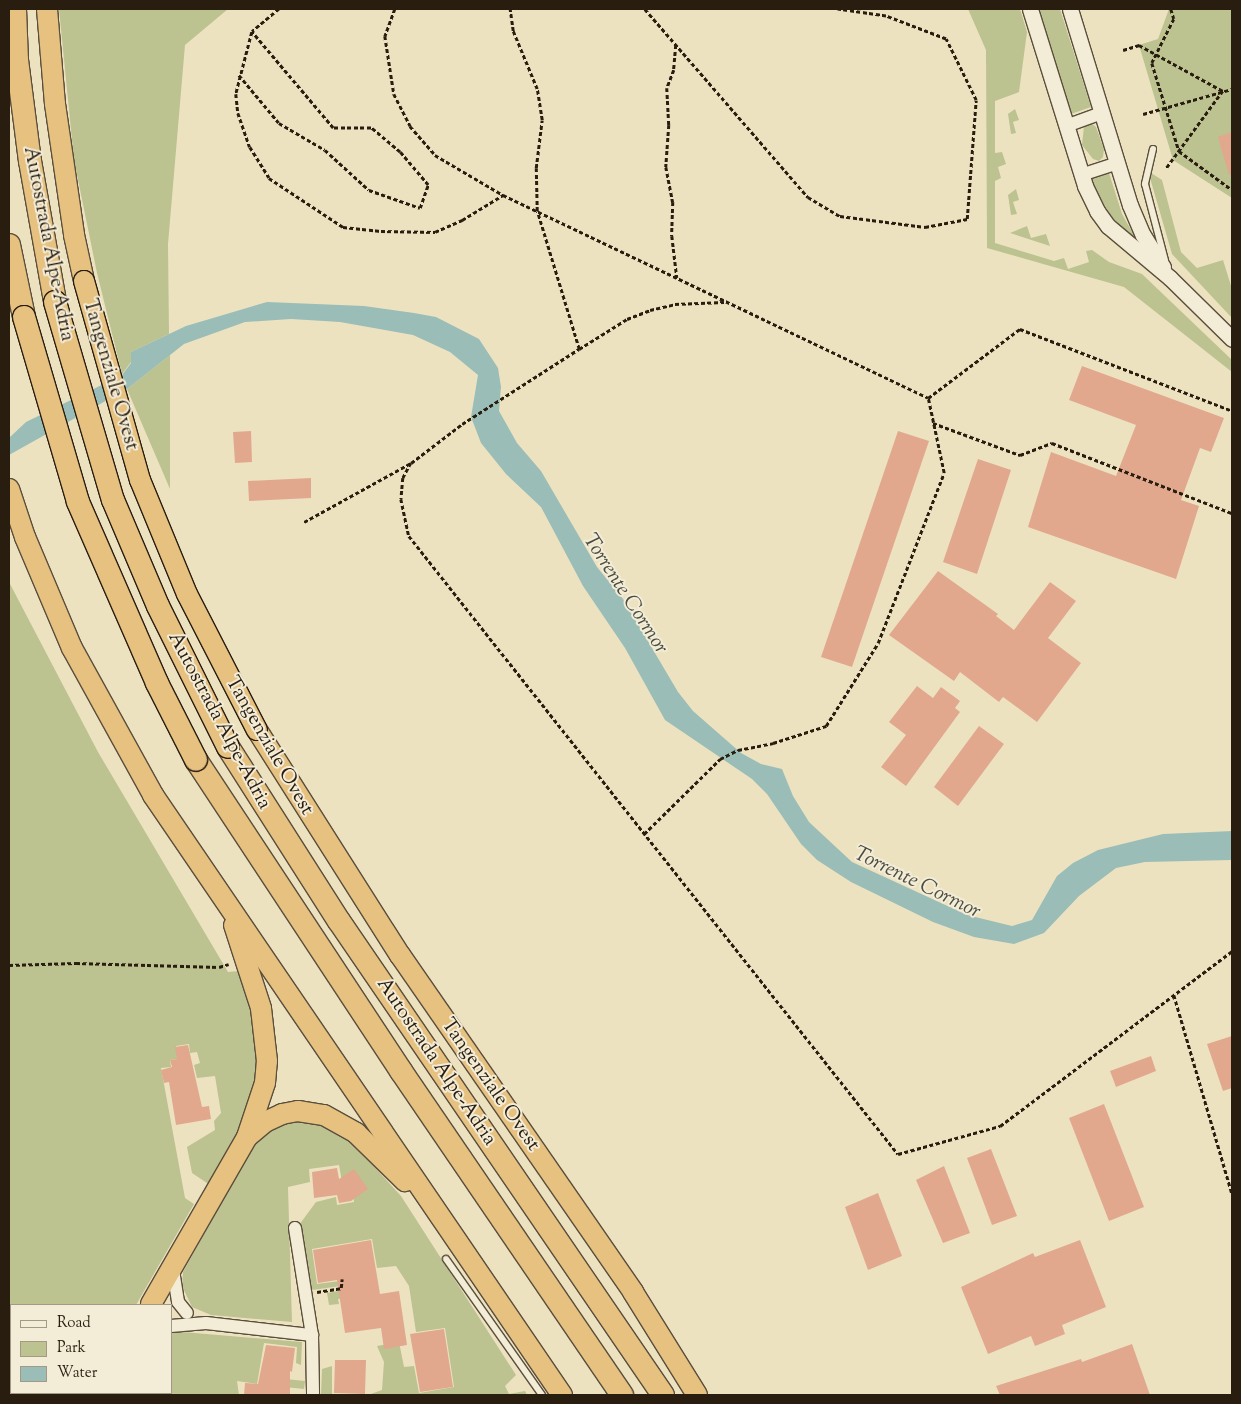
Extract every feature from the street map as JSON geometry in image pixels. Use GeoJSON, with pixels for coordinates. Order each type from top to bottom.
{"type":"FeatureCollection","features":[{"type":"Feature","properties":{"kind":"highway","name":"Autostrada Alpe-Adria"},"geometry":{"type":"LineString","coordinates":[[15,9],[17,60],[30,161],[55,302],[114,500],[158,606],[228,747],[339,920],[663,1395]]}},
{"type":"Feature","properties":{"kind":"highway","name":"Tangenziale Ovest"},"geometry":{"type":"LineString","coordinates":[[47,9],[57,113],[74,235],[84,281],[140,480],[187,594],[257,730],[400,955],[633,1292],[697,1395]]}},
{"type":"Feature","properties":{"kind":"highway","name":"Autostrada Alpe-Adria"},"geometry":{"type":"LineString","coordinates":[[9,245],[24,317],[78,502],[157,683],[196,760],[396,1063],[622,1395]]}},
{"type":"Feature","properties":{"kind":"highway"},"geometry":{"type":"LineString","coordinates":[[9,489],[25,537],[72,648],[153,795],[429,1203],[562,1395]]}},
{"type":"Feature","properties":{"kind":"highway"},"geometry":{"type":"LineString","coordinates":[[154,1304],[173,1266],[247,1137],[259,1105],[267,1061],[261,1008],[247,959],[227,902]]}},
{"type":"Feature","properties":{"kind":"highway"},"geometry":{"type":"LineString","coordinates":[[247,1137],[265,1122],[282,1114],[298,1111],[324,1115],[356,1133],[429,1203]]}},
{"type":"Feature","properties":{"kind":"street"},"geometry":{"type":"LineString","coordinates":[[1030,9],[1091,200],[1108,226],[1170,278],[1232,339]]}},
{"type":"Feature","properties":{"kind":"street"},"geometry":{"type":"LineString","coordinates":[[1070,9],[1117,163],[1140,228],[1170,278]]}},
{"type":"Feature","properties":{"kind":"street"},"geometry":{"type":"LineString","coordinates":[[1066,126],[1102,114]]}},
{"type":"Feature","properties":{"kind":"street"},"geometry":{"type":"LineString","coordinates":[[1082,175],[1117,163]]}},
{"type":"Feature","properties":{"kind":"street"},"geometry":{"type":"LineString","coordinates":[[295,1228],[312,1335],[313,1395]]}},
{"type":"Feature","properties":{"kind":"street"},"geometry":{"type":"LineString","coordinates":[[173,1266],[174,1287],[178,1302],[187,1313]]}},
{"type":"Feature","properties":{"kind":"street"},"geometry":{"type":"LineString","coordinates":[[172,1308],[187,1313],[206,1324]]}},
{"type":"Feature","properties":{"kind":"street"},"geometry":{"type":"LineString","coordinates":[[172,1326],[206,1324],[312,1335]]}},
{"type":"Feature","properties":{"kind":"lane"},"geometry":{"type":"LineString","coordinates":[[1153,149],[1145,184],[1170,278]]}},
{"type":"Feature","properties":{"kind":"lane"},"geometry":{"type":"LineString","coordinates":[[446,1259],[542,1395]]}},
{"type":"Feature","properties":{"kind":"path"},"geometry":{"type":"LineString","coordinates":[[279,9],[252,32],[239,75],[238,114],[250,147],[269,178],[342,227],[435,232],[462,220],[503,195]]}},
{"type":"Feature","properties":{"kind":"path"},"geometry":{"type":"LineString","coordinates":[[395,9],[385,36],[394,94],[410,126],[435,155],[503,195],[928,398]]}},
{"type":"Feature","properties":{"kind":"path"},"geometry":{"type":"LineString","coordinates":[[510,9],[513,31],[537,89],[542,120],[536,168],[537,211],[579,349]]}},
{"type":"Feature","properties":{"kind":"path"},"geometry":{"type":"LineString","coordinates":[[645,9],[808,198],[840,216],[925,227],[967,219],[976,100],[946,39],[886,16],[838,9]]}},
{"type":"Feature","properties":{"kind":"path"},"geometry":{"type":"LineString","coordinates":[[1171,9],[1174,20],[1152,63],[1179,151],[1231,190]]}},
{"type":"Feature","properties":{"kind":"path"},"geometry":{"type":"LineString","coordinates":[[239,75],[279,122],[325,150],[368,190],[420,208],[428,185],[400,152],[371,128],[333,128],[252,32]]}},
{"type":"Feature","properties":{"kind":"path"},"geometry":{"type":"LineString","coordinates":[[676,44],[674,70],[667,88],[669,125],[666,167],[673,202],[672,236],[677,278]]}},
{"type":"Feature","properties":{"kind":"path"},"geometry":{"type":"LineString","coordinates":[[1123,50],[1139,45],[1157,53],[1224,91]]}},
{"type":"Feature","properties":{"kind":"path"},"geometry":{"type":"LineString","coordinates":[[1142,114],[1232,89]]}},
{"type":"Feature","properties":{"kind":"path"},"geometry":{"type":"LineString","coordinates":[[1166,169],[1224,91]]}},
{"type":"Feature","properties":{"kind":"path"},"geometry":{"type":"LineString","coordinates":[[304,522],[411,463],[462,424],[628,319],[650,310],[675,304],[726,302]]}},
{"type":"Feature","properties":{"kind":"path"},"geometry":{"type":"LineString","coordinates":[[928,398],[1020,329],[1232,411]]}},
{"type":"Feature","properties":{"kind":"path"},"geometry":{"type":"LineString","coordinates":[[643,835],[720,759],[738,750],[773,743],[826,726],[878,643],[944,473],[928,398]]}},
{"type":"Feature","properties":{"kind":"path"},"geometry":{"type":"LineString","coordinates":[[933,423],[1020,455],[1052,443],[1232,513]]}},
{"type":"Feature","properties":{"kind":"path"},"geometry":{"type":"LineString","coordinates":[[411,463],[403,478],[401,499],[409,536],[643,835],[898,1154],[1000,1126],[1232,951]]}},
{"type":"Feature","properties":{"kind":"path"},"geometry":{"type":"LineString","coordinates":[[9,965],[76,963],[219,968],[247,959]]}},
{"type":"Feature","properties":{"kind":"path"},"geometry":{"type":"LineString","coordinates":[[1174,995],[1232,1193]]}},
{"type":"Feature","properties":{"kind":"path"},"geometry":{"type":"LineString","coordinates":[[306,1293],[341,1288],[342,1279]]}},
{"type":"Feature","properties":{"kind":"green space"},"geometry":{"type":"Polygon","coordinates":[[[59,9],[228,9],[185,45],[168,244],[169,334],[131,352],[131,362],[122,374],[97,273],[74,160],[59,9]]]}},
{"type":"Feature","properties":{"kind":"green space"},"geometry":{"type":"Polygon","coordinates":[[[968,9],[1020,9],[1027,32],[1019,92],[995,101],[995,153],[1002,152],[1006,164],[998,167],[1001,178],[995,181],[995,243],[1054,261],[1064,258],[1068,269],[1089,262],[1086,251],[1092,250],[1109,262],[1142,274],[1232,360],[1232,372],[1124,287],[987,248],[986,50],[968,9]]]}},
{"type":"Feature","properties":{"kind":"green space"},"geometry":{"type":"Polygon","coordinates":[[[1039,9],[1060,9],[1091,107],[1071,114],[1039,9]]]}},
{"type":"Feature","properties":{"kind":"green space"},"geometry":{"type":"Polygon","coordinates":[[[1169,9],[1232,9],[1232,198],[1173,160],[1139,45],[1158,39],[1169,9]]]}},
{"type":"Feature","properties":{"kind":"green space"},"geometry":{"type":"Polygon","coordinates":[[[1015,109],[1019,120],[1013,122],[1016,133],[1011,134],[1008,114],[1015,109]]]}},
{"type":"Feature","properties":{"kind":"green space"},"geometry":{"type":"Polygon","coordinates":[[[1091,123],[1096,127],[1104,149],[1103,157],[1099,161],[1093,159],[1082,145],[1084,126],[1091,123]]]}},
{"type":"Feature","properties":{"kind":"green space"},"geometry":{"type":"Polygon","coordinates":[[[1148,171],[1162,180],[1181,252],[1197,268],[1223,260],[1232,289],[1232,318],[1172,254],[1148,171]]]}},
{"type":"Feature","properties":{"kind":"green space"},"geometry":{"type":"Polygon","coordinates":[[[1109,173],[1122,214],[1143,251],[1111,216],[1093,186],[1091,179],[1109,173]]]}},
{"type":"Feature","properties":{"kind":"green space"},"geometry":{"type":"Polygon","coordinates":[[[1016,189],[1019,200],[1013,202],[1017,214],[1011,215],[1008,195],[1016,189]]]}},
{"type":"Feature","properties":{"kind":"green space"},"geometry":{"type":"Polygon","coordinates":[[[1027,226],[1031,238],[1046,234],[1050,246],[1010,233],[1027,226]]]}},
{"type":"Feature","properties":{"kind":"green space"},"geometry":{"type":"Polygon","coordinates":[[[170,355],[170,489],[127,389],[170,355]]]}},
{"type":"Feature","properties":{"kind":"green space"},"geometry":{"type":"Polygon","coordinates":[[[9,582],[98,752],[228,972],[239,971],[249,991],[261,1064],[245,1124],[210,1185],[192,1173],[187,1147],[215,1130],[214,1121],[221,1113],[215,1076],[197,1078],[194,1065],[200,1063],[197,1052],[190,1053],[189,1044],[176,1046],[178,1059],[170,1060],[171,1067],[161,1068],[185,1198],[194,1204],[137,1304],[10,1304],[10,1394],[86,1394],[9,1395],[9,582]]]}},
{"type":"Feature","properties":{"kind":"green space"},"geometry":{"type":"Polygon","coordinates":[[[303,1118],[338,1127],[401,1196],[516,1375],[505,1386],[509,1394],[525,1391],[527,1395],[368,1395],[382,1390],[384,1362],[377,1346],[399,1342],[404,1367],[414,1366],[419,1393],[454,1387],[445,1328],[416,1332],[409,1286],[396,1266],[377,1268],[372,1239],[312,1249],[317,1284],[340,1281],[341,1286],[312,1290],[303,1233],[300,1233],[299,1225],[316,1202],[336,1197],[337,1205],[354,1202],[352,1186],[343,1187],[339,1165],[309,1169],[310,1182],[288,1187],[292,1322],[211,1315],[192,1307],[182,1286],[183,1272],[254,1144],[269,1130],[303,1118]]]}},
{"type":"Feature","properties":{"kind":"green space"},"geometry":{"type":"Polygon","coordinates":[[[344,1290],[363,1295],[338,1299],[339,1304],[329,1305],[327,1293],[344,1290]]]}},
{"type":"Feature","properties":{"kind":"green space"},"geometry":{"type":"Polygon","coordinates":[[[172,1331],[302,1342],[301,1365],[296,1363],[297,1347],[264,1343],[257,1384],[237,1381],[239,1395],[110,1395],[172,1394],[172,1331]]]}},
{"type":"Feature","properties":{"kind":"green space"},"geometry":{"type":"Polygon","coordinates":[[[332,1366],[332,1395],[321,1395],[322,1369],[332,1366]]]}},
{"type":"Feature","properties":{"kind":"green space"},"geometry":{"type":"Polygon","coordinates":[[[265,1377],[305,1381],[304,1389],[265,1385],[265,1377]]]}},
{"type":"Feature","properties":{"kind":"water"},"geometry":{"type":"Polygon","coordinates":[[[267,302],[364,306],[414,313],[436,317],[479,339],[498,368],[501,387],[499,411],[517,443],[541,471],[597,567],[623,599],[678,692],[693,711],[741,753],[761,764],[782,769],[793,796],[809,822],[852,862],[967,915],[1012,926],[1032,920],[1057,876],[1073,863],[1098,850],[1163,834],[1232,831],[1232,860],[1145,862],[1116,868],[1079,896],[1044,933],[1014,944],[974,937],[933,922],[851,882],[817,860],[801,844],[767,794],[752,779],[665,720],[625,648],[583,586],[541,507],[506,474],[481,443],[471,417],[478,375],[450,352],[413,335],[340,322],[291,319],[245,322],[184,344],[127,389],[9,455],[9,438],[26,422],[122,375],[131,363],[131,352],[186,326],[267,302]]]}},
{"type":"Feature","properties":{"kind":"building"},"geometry":{"type":"Polygon","coordinates":[[[1232,132],[1232,174],[1229,175],[1218,137],[1232,132]]]}},
{"type":"Feature","properties":{"kind":"building"},"geometry":{"type":"Polygon","coordinates":[[[1082,366],[1224,418],[1211,452],[1200,448],[1181,500],[1199,506],[1176,579],[1028,527],[1051,452],[1116,476],[1136,425],[1069,400],[1082,366]]]}},
{"type":"Feature","properties":{"kind":"building"},"geometry":{"type":"Polygon","coordinates":[[[251,431],[252,462],[235,463],[233,432],[251,431]]]}},
{"type":"Feature","properties":{"kind":"building"},"geometry":{"type":"Polygon","coordinates":[[[898,431],[929,441],[852,667],[821,657],[898,431]]]}},
{"type":"Feature","properties":{"kind":"building"},"geometry":{"type":"Polygon","coordinates":[[[978,459],[1011,470],[977,574],[943,562],[978,459]]]}},
{"type":"Feature","properties":{"kind":"building"},"geometry":{"type":"Polygon","coordinates":[[[311,478],[311,498],[249,501],[248,481],[311,478]]]}},
{"type":"Feature","properties":{"kind":"building"},"geometry":{"type":"Polygon","coordinates":[[[938,571],[998,614],[996,616],[1014,630],[1050,582],[1076,601],[1048,638],[1081,663],[1037,722],[1003,697],[999,702],[960,672],[954,681],[889,635],[938,571]]]}},
{"type":"Feature","properties":{"kind":"building"},"geometry":{"type":"Polygon","coordinates":[[[917,686],[933,698],[941,687],[960,701],[955,708],[960,712],[906,786],[881,767],[906,735],[889,722],[917,686]]]}},
{"type":"Feature","properties":{"kind":"building"},"geometry":{"type":"Polygon","coordinates":[[[979,726],[1004,744],[958,806],[934,787],[979,726]]]}},
{"type":"Feature","properties":{"kind":"building"},"geometry":{"type":"Polygon","coordinates":[[[1232,1036],[1232,1088],[1223,1091],[1207,1044],[1232,1036]]]}},
{"type":"Feature","properties":{"kind":"building"},"geometry":{"type":"Polygon","coordinates":[[[188,1045],[202,1107],[209,1106],[211,1119],[176,1125],[169,1082],[164,1083],[161,1070],[172,1067],[170,1060],[177,1059],[175,1047],[188,1045]]]}},
{"type":"Feature","properties":{"kind":"building"},"geometry":{"type":"Polygon","coordinates":[[[1151,1056],[1156,1071],[1116,1087],[1110,1071],[1151,1056]]]}},
{"type":"Feature","properties":{"kind":"building"},"geometry":{"type":"Polygon","coordinates":[[[1104,1104],[1144,1207],[1109,1221],[1069,1118],[1104,1104]]]}},
{"type":"Feature","properties":{"kind":"building"},"geometry":{"type":"Polygon","coordinates":[[[991,1149],[1017,1216],[992,1225],[967,1158],[991,1149]]]}},
{"type":"Feature","properties":{"kind":"building"},"geometry":{"type":"Polygon","coordinates":[[[944,1166],[970,1233],[943,1243],[916,1180],[944,1166]]]}},
{"type":"Feature","properties":{"kind":"building"},"geometry":{"type":"Polygon","coordinates":[[[337,1168],[339,1179],[354,1169],[368,1189],[351,1201],[339,1203],[337,1195],[314,1198],[312,1172],[337,1168]]]}},
{"type":"Feature","properties":{"kind":"building"},"geometry":{"type":"Polygon","coordinates":[[[878,1193],[902,1256],[868,1270],[845,1207],[878,1193]]]}},
{"type":"Feature","properties":{"kind":"building"},"geometry":{"type":"Polygon","coordinates":[[[371,1240],[380,1294],[399,1291],[407,1345],[384,1349],[381,1328],[345,1333],[337,1280],[318,1283],[313,1250],[371,1240]]]}},
{"type":"Feature","properties":{"kind":"building"},"geometry":{"type":"Polygon","coordinates":[[[1080,1240],[1106,1307],[1062,1325],[1065,1334],[1035,1346],[1031,1336],[988,1354],[961,1287],[1033,1253],[1035,1257],[1080,1240]]]}},
{"type":"Feature","properties":{"kind":"building"},"geometry":{"type":"Polygon","coordinates":[[[444,1329],[453,1387],[420,1392],[410,1334],[444,1329]]]}},
{"type":"Feature","properties":{"kind":"building"},"geometry":{"type":"Polygon","coordinates":[[[1132,1344],[1150,1395],[1000,1395],[996,1386],[1081,1359],[1082,1362],[1132,1344]]]}},
{"type":"Feature","properties":{"kind":"building"},"geometry":{"type":"Polygon","coordinates":[[[266,1345],[295,1348],[292,1372],[290,1371],[290,1395],[244,1395],[245,1383],[258,1384],[266,1345]]]}},
{"type":"Feature","properties":{"kind":"building"},"geometry":{"type":"Polygon","coordinates":[[[335,1360],[366,1360],[365,1394],[334,1393],[335,1360]]]}},
{"type":"Feature","properties":{"kind":"water label","name":"Torrente Cormor"},"geometry":{"type":"Point","coordinates":[625,594]}},
{"type":"Feature","properties":{"kind":"water label","name":"Torrente Cormor"},"geometry":{"type":"Point","coordinates":[917,883]}}]}
